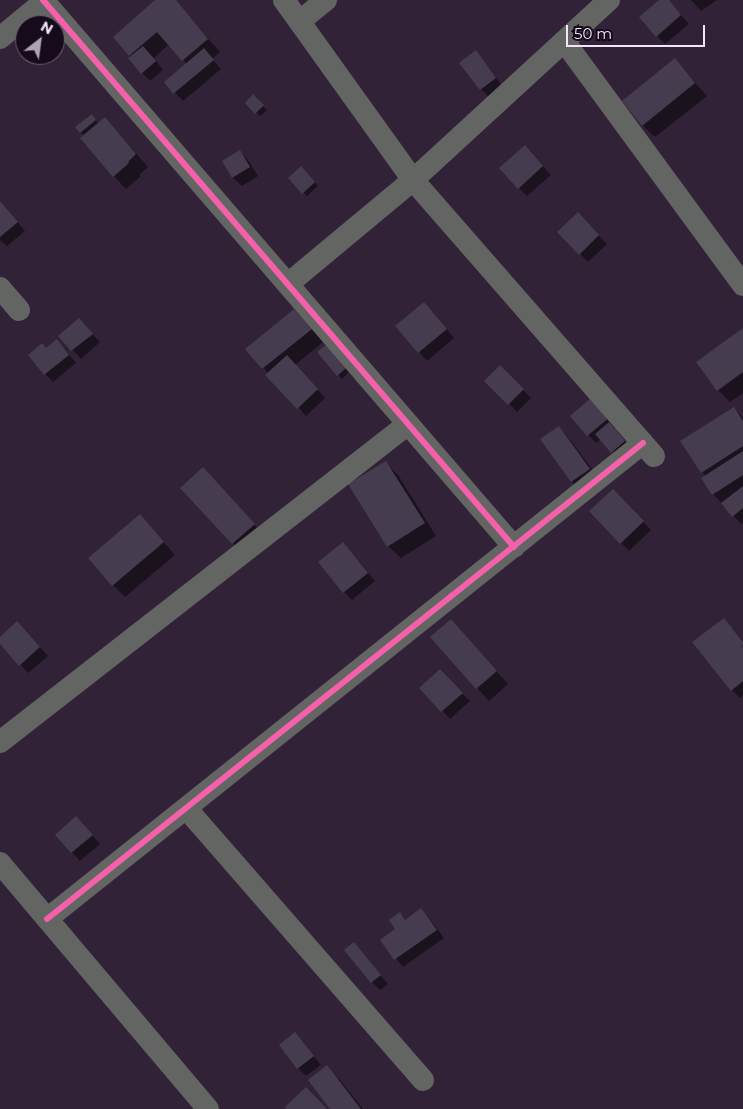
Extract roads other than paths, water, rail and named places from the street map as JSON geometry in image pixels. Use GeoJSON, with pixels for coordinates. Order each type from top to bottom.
{"type":"FeatureCollection","features":[{"type":"Feature","properties":{"kind":"street"},"geometry":{"type":"LineString","coordinates":[[48,919],[514,547],[649,449],[413,180],[284,0]]}},
{"type":"Feature","properties":{"kind":"street"},"geometry":{"type":"LineString","coordinates":[[300,21],[326,0]]}},
{"type":"Feature","properties":{"kind":"street"},"geometry":{"type":"LineString","coordinates":[[288,284],[413,180],[609,0]]}},
{"type":"Feature","properties":{"kind":"street"},"geometry":{"type":"LineString","coordinates":[[0,38],[44,1],[514,547]]}},
{"type":"Feature","properties":{"kind":"street"},"geometry":{"type":"LineString","coordinates":[[564,41],[743,285]]}},
{"type":"Feature","properties":{"kind":"street"},"geometry":{"type":"LineString","coordinates":[[0,288],[19,310]]}},
{"type":"Feature","properties":{"kind":"street"},"geometry":{"type":"LineString","coordinates":[[0,742],[408,424]]}},
{"type":"Feature","properties":{"kind":"street"},"geometry":{"type":"LineString","coordinates":[[186,808],[423,1080]]}},
{"type":"Feature","properties":{"kind":"street"},"geometry":{"type":"LineString","coordinates":[[0,863],[208,1109]]}}]}
